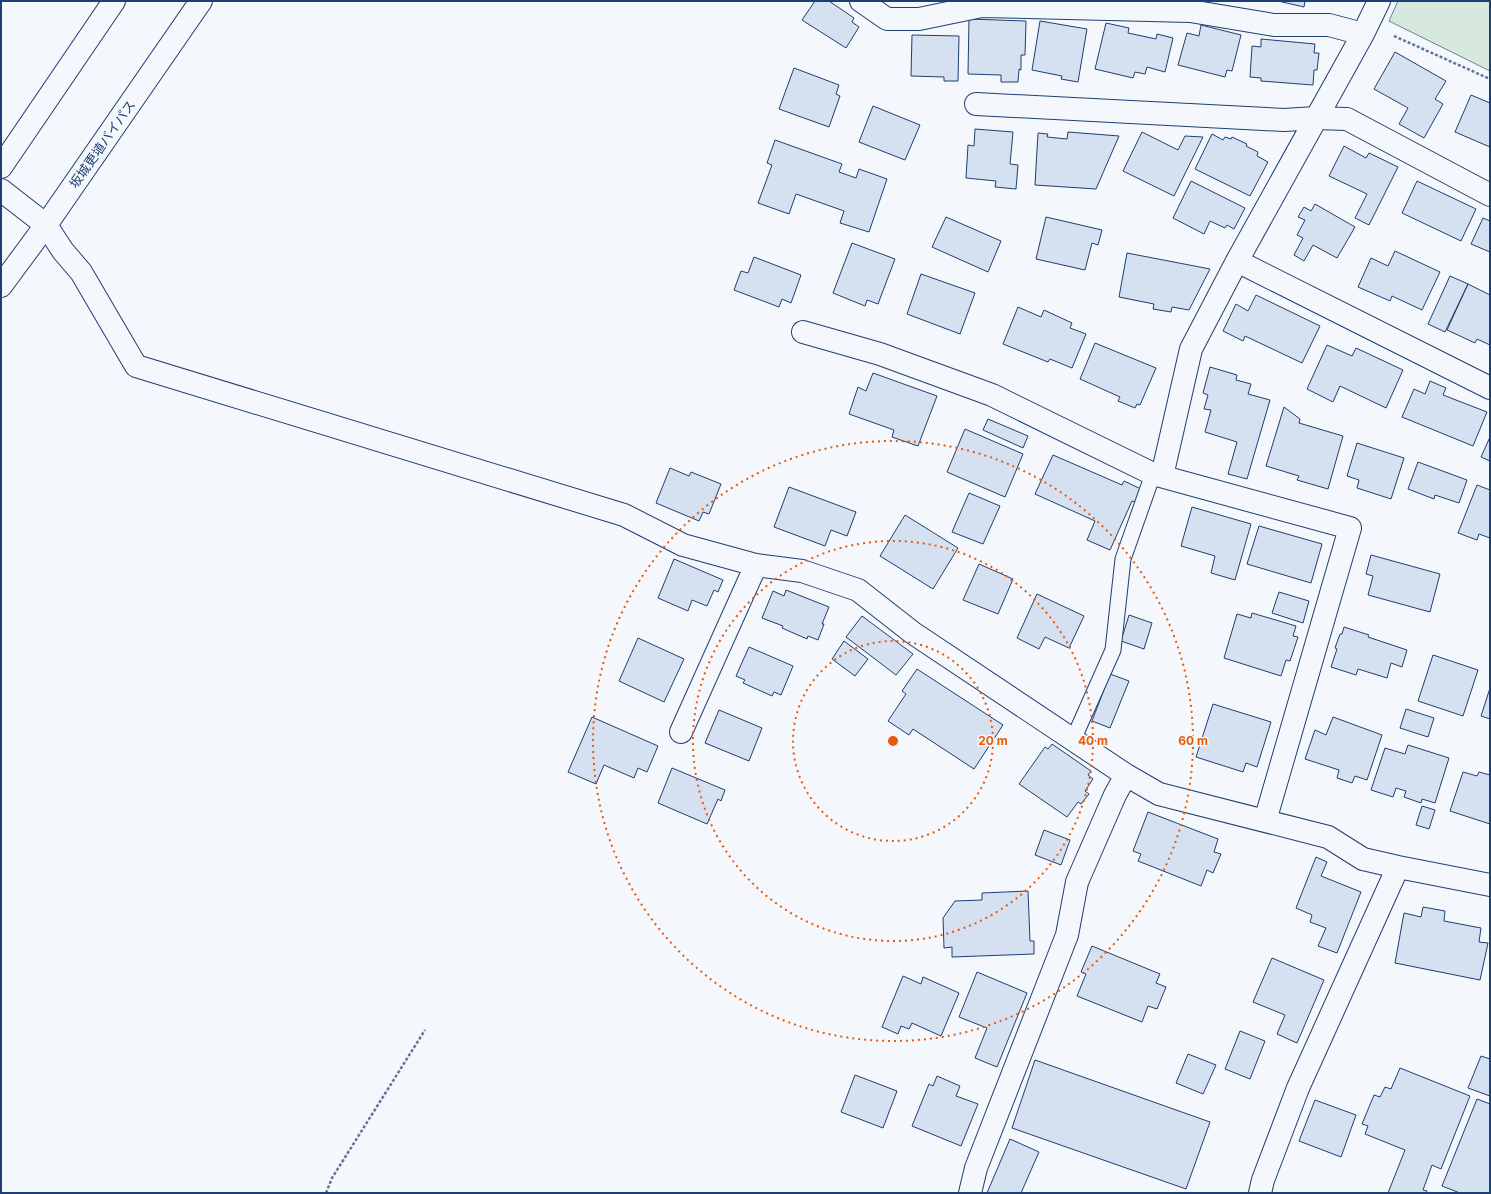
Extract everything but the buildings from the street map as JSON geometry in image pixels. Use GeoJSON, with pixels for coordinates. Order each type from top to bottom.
{"type":"FeatureCollection","features":[{"type":"Feature","properties":{"kind":"main road"},"geometry":{"type":"LineString","coordinates":[[1,167],[114,1]]}},
{"type":"Feature","properties":{"kind":"main road","name":"坂城更埴バイパス"},"geometry":{"type":"LineString","coordinates":[[1,286],[46,225],[201,1]]}},
{"type":"Feature","properties":{"kind":"main road"},"geometry":{"type":"LineString","coordinates":[[861,1],[919,19],[982,6],[1190,11],[1274,25],[1329,25],[1363,34]]}},
{"type":"Feature","properties":{"kind":"main road"},"geometry":{"type":"LineString","coordinates":[[1157,475],[1191,349],[1237,261],[1363,34],[1379,1]]}},
{"type":"Feature","properties":{"kind":"main road"},"geometry":{"type":"LineString","coordinates":[[976,104],[1284,120],[1316,118],[1346,119],[1490,195]]}},
{"type":"Feature","properties":{"kind":"main road"},"geometry":{"type":"LineString","coordinates":[[1,190],[46,225],[63,251],[81,272],[136,366],[624,515],[683,545],[756,565],[802,571],[858,590],[913,633],[1126,775],[1159,794],[1328,837],[1363,859],[1490,884]]}},
{"type":"Feature","properties":{"kind":"main road"},"geometry":{"type":"LineString","coordinates":[[1237,261],[1490,388]]}},
{"type":"Feature","properties":{"kind":"main road"},"geometry":{"type":"LineString","coordinates":[[803,332],[880,354],[992,395],[1157,475],[1350,528],[1266,821]]}},
{"type":"Feature","properties":{"kind":"main road"},"geometry":{"type":"LineString","coordinates":[[681,732],[756,565]]}},
{"type":"Feature","properties":{"kind":"main road"},"geometry":{"type":"LineString","coordinates":[[970,1193],[976,1168],[1067,935],[1077,882],[1115,795],[1126,775]]}},
{"type":"Feature","properties":{"kind":"main road"},"geometry":{"type":"LineString","coordinates":[[1260,1193],[1263,1180],[1298,1088],[1398,867]]}},
{"type":"Feature","properties":{"kind":"lane"},"geometry":{"type":"LineString","coordinates":[[1073,740],[1113,650],[1123,559],[1157,475]]}},
{"type":"Feature","properties":{"kind":"path"},"geometry":{"type":"LineString","coordinates":[[1363,34],[1396,36],[1490,79]]}},
{"type":"Feature","properties":{"kind":"path"},"geometry":{"type":"LineString","coordinates":[[326,1193],[332,1178],[426,1030]]}},
{"type":"Feature","properties":{"kind":"shaded area"},"geometry":{"type":"Polygon","coordinates":[[[1398,1],[1490,1],[1490,71],[1389,21],[1398,1]]]}}]}
